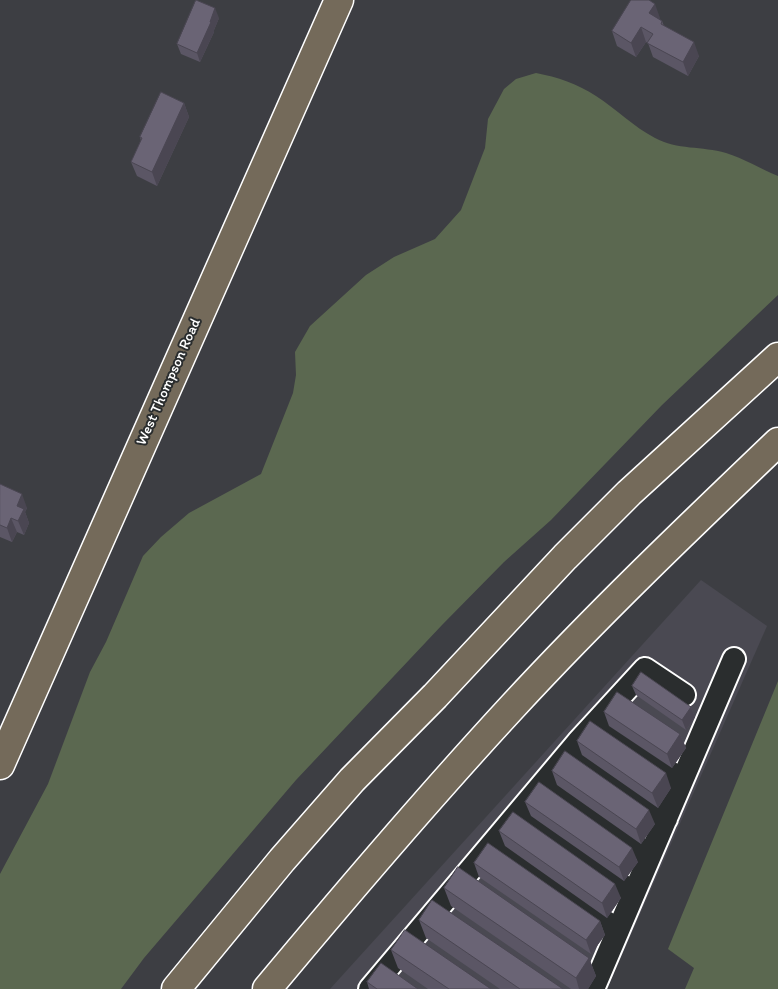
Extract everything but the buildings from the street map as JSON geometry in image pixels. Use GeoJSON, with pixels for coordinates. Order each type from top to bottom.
{"type":"FeatureCollection","features":[{"type":"Feature","properties":{"kind":"main road","name":"West Thompson Road"},"geometry":{"type":"LineString","coordinates":[[0,765],[339,0]]}},
{"type":"Feature","properties":{"kind":"main road"},"geometry":{"type":"LineString","coordinates":[[176,989],[282,860],[352,780],[435,696],[571,550],[629,493],[778,357]]}},
{"type":"Feature","properties":{"kind":"main road"},"geometry":{"type":"LineString","coordinates":[[267,989],[383,850],[513,706],[650,566],[778,442]]}},
{"type":"Feature","properties":{"kind":"lane"},"geometry":{"type":"LineString","coordinates":[[593,989],[594,963],[618,930],[682,780],[690,740],[734,659]]}},
{"type":"Feature","properties":{"kind":"lane"},"geometry":{"type":"LineString","coordinates":[[370,989],[395,974],[473,882],[492,846],[568,754],[596,722],[629,700],[645,669],[684,695]]}},
{"type":"Feature","properties":{"kind":"lane"},"geometry":{"type":"LineString","coordinates":[[596,722],[682,780]]}},
{"type":"Feature","properties":{"kind":"lane"},"geometry":{"type":"LineString","coordinates":[[568,754],[666,819]]}},
{"type":"Feature","properties":{"kind":"lane"},"geometry":{"type":"LineString","coordinates":[[543,784],[650,855]]}},
{"type":"Feature","properties":{"kind":"lane"},"geometry":{"type":"LineString","coordinates":[[517,816],[634,893]]}},
{"type":"Feature","properties":{"kind":"lane"},"geometry":{"type":"LineString","coordinates":[[492,846],[618,930]]}},
{"type":"Feature","properties":{"kind":"shaded area"},"geometry":{"type":"Polygon","coordinates":[[[701,580],[767,626],[607,989],[330,989],[701,580]]]}},
{"type":"Feature","properties":{"kind":"green space"},"geometry":{"type":"Polygon","coordinates":[[[536,73],[582,88],[603,101],[640,129],[663,142],[726,153],[778,176],[778,295],[662,405],[551,520],[504,562],[442,625],[296,780],[144,958],[121,989],[0,989],[0,874],[48,784],[90,672],[106,642],[143,556],[161,537],[189,513],[261,474],[293,393],[296,375],[295,352],[310,326],[366,275],[394,257],[435,239],[461,210],[485,148],[488,119],[504,89],[516,79],[536,73]]]}},
{"type":"Feature","properties":{"kind":"green space"},"geometry":{"type":"Polygon","coordinates":[[[778,681],[778,989],[685,989],[694,968],[668,949],[778,681]]]}}]}
